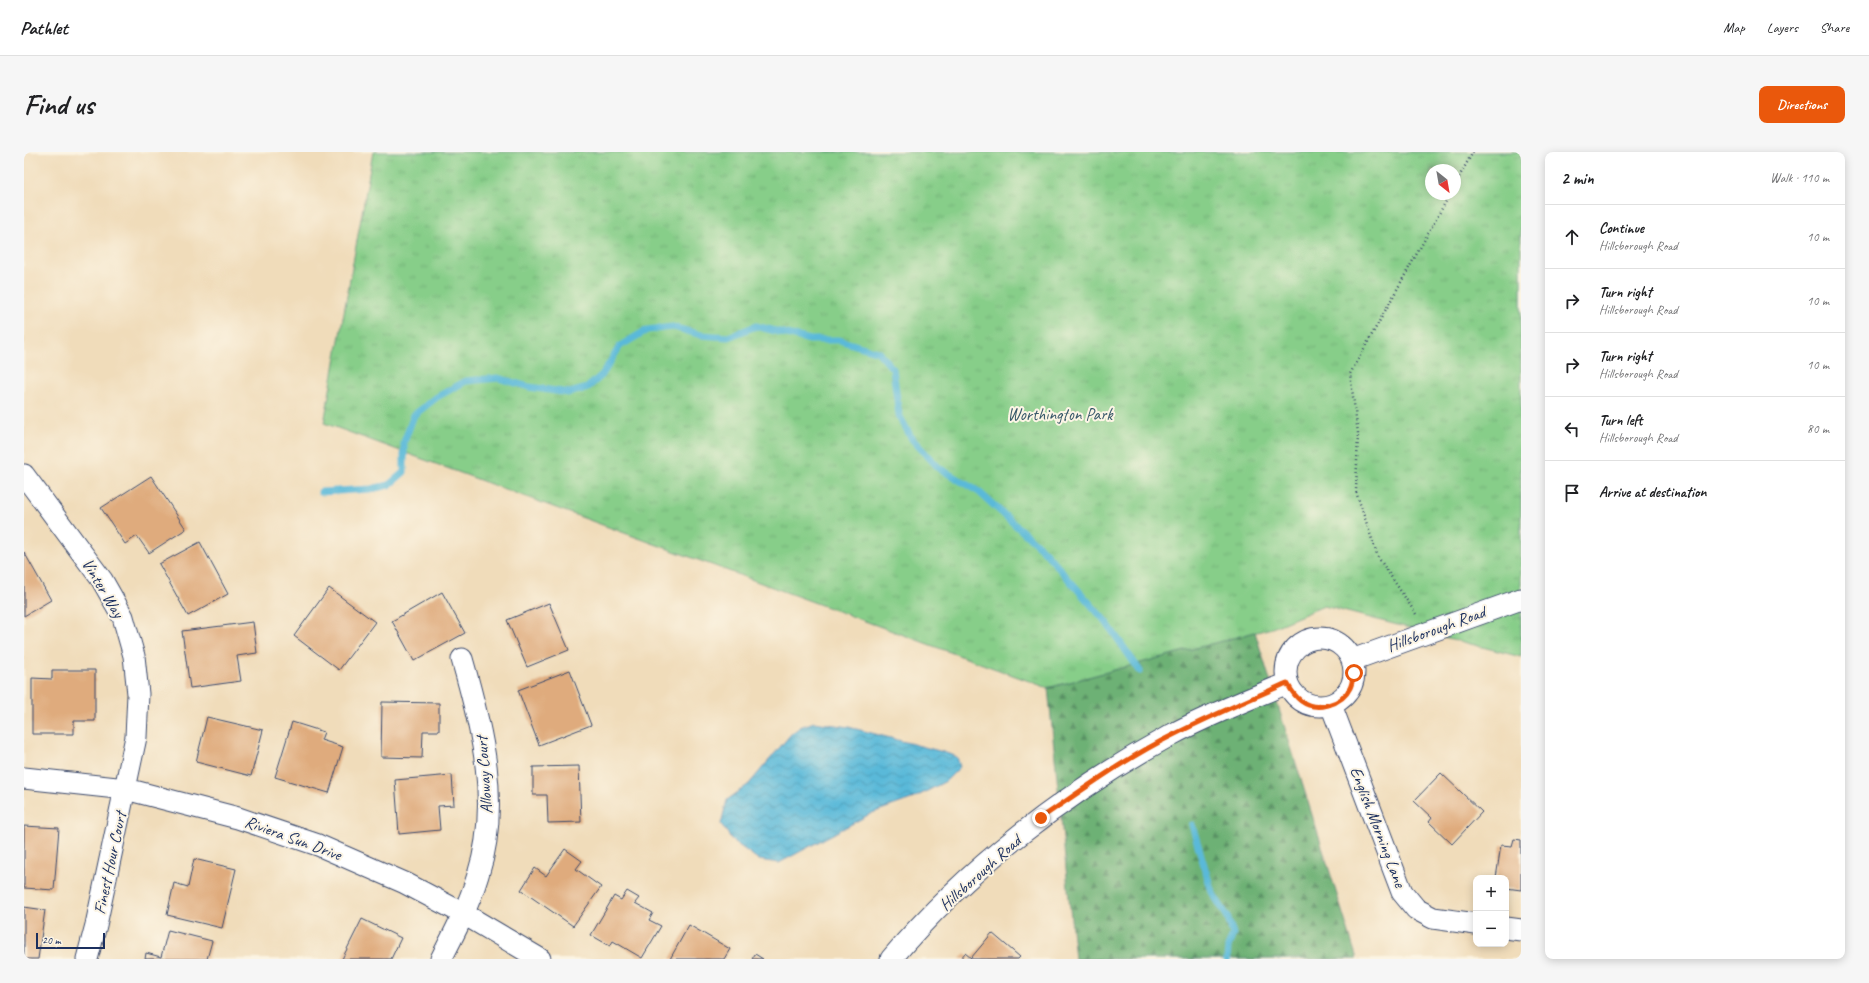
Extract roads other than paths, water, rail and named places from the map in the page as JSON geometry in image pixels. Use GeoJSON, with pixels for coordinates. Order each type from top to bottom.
{"type":"FeatureCollection","features":[{"type":"Feature","properties":{"kind":"street","name":"Vinter Way"},"geometry":{"type":"LineString","coordinates":[[24,475],[102,580],[123,617],[134,656],[138,694],[136,737],[126,789]]}},
{"type":"Feature","properties":{"kind":"street","name":"Hillsborough Road"},"geometry":{"type":"LineString","coordinates":[[1352,660],[1521,599]]}},
{"type":"Feature","properties":{"kind":"street"},"geometry":{"type":"LineString","coordinates":[[1319,637],[1331,639],[1344,647],[1352,660],[1354,673],[1350,688],[1341,699],[1332,705],[1315,706],[1302,702],[1293,694],[1287,683],[1285,671],[1287,660],[1294,649],[1306,640],[1319,637]]}},
{"type":"Feature","properties":{"kind":"street","name":"Alloway Court"},"geometry":{"type":"LineString","coordinates":[[441,959],[464,914],[478,874],[486,833],[489,799],[485,756],[478,715],[462,659]]}},
{"type":"Feature","properties":{"kind":"street","name":"Hillsborough Road"},"geometry":{"type":"LineString","coordinates":[[891,959],[905,943],[977,872],[1041,818],[1071,797],[1108,772],[1172,735],[1287,683]]}},
{"type":"Feature","properties":{"kind":"street","name":"English Morning Lane"},"geometry":{"type":"LineString","coordinates":[[1332,705],[1402,892],[1416,909],[1433,918],[1473,924]]}},
{"type":"Feature","properties":{"kind":"street","name":"Riviera Sun Drive"},"geometry":{"type":"LineString","coordinates":[[24,778],[126,789],[238,818],[318,845],[405,884],[464,914],[540,959]]}},
{"type":"Feature","properties":{"kind":"street","name":"Finest Hour Court"},"geometry":{"type":"LineString","coordinates":[[87,959],[126,789]]}},
{"type":"Feature","properties":{"kind":"street"},"geometry":{"type":"LineString","coordinates":[[1509,928],[1521,930]]}},
{"type":"Feature","properties":{"kind":"water"},"geometry":{"type":"Polygon","coordinates":[[[814,722],[849,727],[943,752],[957,757],[960,767],[946,781],[914,798],[872,813],[779,863],[759,860],[733,841],[721,824],[727,800],[749,784],[791,734],[800,727],[814,722]]]}},
{"type":"Feature","properties":{"kind":"waterway"},"geometry":{"type":"LineString","coordinates":[[321,492],[371,489],[389,485],[404,472],[404,442],[414,415],[437,397],[466,381],[498,378],[529,387],[569,393],[587,388],[602,375],[620,346],[647,330],[673,327],[701,335],[728,337],[756,326],[810,340],[839,340],[878,352],[893,369],[899,415],[912,439],[939,468],[979,492],[1044,551],[1106,622],[1140,671]]}},
{"type":"Feature","properties":{"kind":"waterway"},"geometry":{"type":"LineString","coordinates":[[1192,825],[1212,892],[1227,916],[1233,934],[1228,947],[1227,959]]}},
{"type":"Feature","properties":{"kind":"park label","name":"Worthington Park"},"geometry":{"type":"Point","coordinates":[1060,414]}}]}
